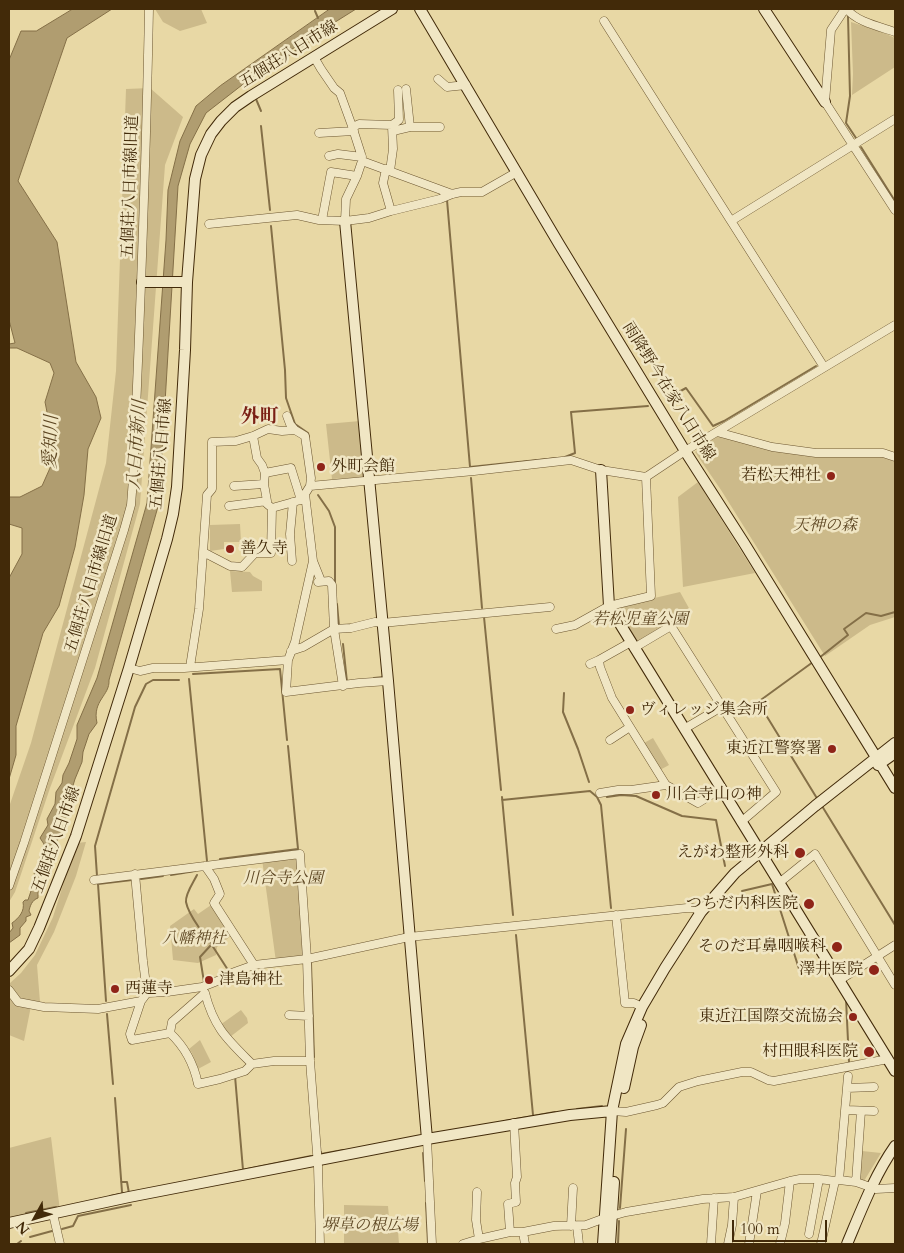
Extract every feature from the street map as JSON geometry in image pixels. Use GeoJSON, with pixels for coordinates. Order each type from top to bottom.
{"type":"FeatureCollection","features":[{"type":"Feature","properties":{"kind":"street","name":"五個荘八日市線旧道"},"geometry":{"type":"LineString","coordinates":[[9,886],[85,653],[131,504],[145,282],[149,9]]}},
{"type":"Feature","properties":{"kind":"street","name":"五個荘八日市線"},"geometry":{"type":"LineString","coordinates":[[9,971],[29,949],[47,911],[76,836],[129,668],[173,514],[177,487],[185,350],[184,282],[195,179],[201,154],[211,134],[235,107],[392,9]]}},
{"type":"Feature","properties":{"kind":"street","name":"雨降野今在家八日市線"},"geometry":{"type":"LineString","coordinates":[[420,9],[559,244],[895,788]]}},
{"type":"Feature","properties":{"kind":"street"},"geometry":{"type":"LineString","coordinates":[[764,9],[895,210]]}},
{"type":"Feature","properties":{"kind":"street"},"geometry":{"type":"LineString","coordinates":[[825,102],[830,30],[846,9],[860,19],[895,32]]}},
{"type":"Feature","properties":{"kind":"street"},"geometry":{"type":"LineString","coordinates":[[604,21],[824,367]]}},
{"type":"Feature","properties":{"kind":"street"},"geometry":{"type":"LineString","coordinates":[[314,57],[334,88],[340,93],[362,159],[357,176],[346,199],[345,221],[388,681],[427,1139],[432,1244]]}},
{"type":"Feature","properties":{"kind":"street"},"geometry":{"type":"LineString","coordinates":[[438,79],[447,87],[466,85]]}},
{"type":"Feature","properties":{"kind":"street"},"geometry":{"type":"LineString","coordinates":[[391,211],[383,183],[393,149],[393,128],[399,120],[402,89],[410,127]]}},
{"type":"Feature","properties":{"kind":"street"},"geometry":{"type":"LineString","coordinates":[[731,221],[895,120]]}},
{"type":"Feature","properties":{"kind":"street"},"geometry":{"type":"LineString","coordinates":[[319,134],[353,129],[359,124],[393,128],[440,126]]}},
{"type":"Feature","properties":{"kind":"street"},"geometry":{"type":"LineString","coordinates":[[329,156],[338,154],[362,159],[452,194]]}},
{"type":"Feature","properties":{"kind":"street"},"geometry":{"type":"LineString","coordinates":[[322,220],[331,172],[357,176]]}},
{"type":"Feature","properties":{"kind":"street"},"geometry":{"type":"LineString","coordinates":[[210,224],[297,215],[322,220],[345,221],[370,218],[391,211],[440,200],[452,194],[482,192],[517,172]]}},
{"type":"Feature","properties":{"kind":"street"},"geometry":{"type":"LineString","coordinates":[[145,282],[184,282]]}},
{"type":"Feature","properties":{"kind":"street"},"geometry":{"type":"LineString","coordinates":[[310,486],[571,460],[602,470],[646,477],[685,450],[895,325]]}},
{"type":"Feature","properties":{"kind":"street"},"geometry":{"type":"LineString","coordinates":[[287,416],[295,430],[305,436],[311,470],[310,486],[300,498],[290,534],[292,561]]}},
{"type":"Feature","properties":{"kind":"street"},"geometry":{"type":"LineString","coordinates":[[190,667],[199,609],[206,495],[212,489],[212,442],[236,440],[253,436],[268,429],[295,430]]}},
{"type":"Feature","properties":{"kind":"street"},"geometry":{"type":"LineString","coordinates":[[717,432],[790,450],[816,453],[884,453],[895,457]]}},
{"type":"Feature","properties":{"kind":"street"},"geometry":{"type":"LineString","coordinates":[[253,436],[257,458],[266,473],[264,484],[267,504],[272,508]]}},
{"type":"Feature","properties":{"kind":"street"},"geometry":{"type":"LineString","coordinates":[[266,473],[292,468],[313,561],[321,581]]}},
{"type":"Feature","properties":{"kind":"street"},"geometry":{"type":"LineString","coordinates":[[602,470],[609,606],[895,1070]]}},
{"type":"Feature","properties":{"kind":"street"},"geometry":{"type":"LineString","coordinates":[[556,629],[575,625],[609,606],[651,596],[646,477]]}},
{"type":"Feature","properties":{"kind":"street"},"geometry":{"type":"LineString","coordinates":[[234,486],[264,484]]}},
{"type":"Feature","properties":{"kind":"street"},"geometry":{"type":"LineString","coordinates":[[272,508],[300,498]]}},
{"type":"Feature","properties":{"kind":"street"},"geometry":{"type":"LineString","coordinates":[[229,506],[267,501]]}},
{"type":"Feature","properties":{"kind":"street"},"geometry":{"type":"LineString","coordinates":[[204,552],[230,566],[242,566],[255,553],[271,553],[272,508]]}},
{"type":"Feature","properties":{"kind":"street"},"geometry":{"type":"LineString","coordinates":[[313,561],[295,642],[288,660],[286,692],[388,681]]}},
{"type":"Feature","properties":{"kind":"street"},"geometry":{"type":"LineString","coordinates":[[309,584],[329,581],[332,585],[334,629],[343,686]]}},
{"type":"Feature","properties":{"kind":"street"},"geometry":{"type":"LineString","coordinates":[[291,651],[303,647],[334,629],[351,628],[375,622],[382,623],[550,608]]}},
{"type":"Feature","properties":{"kind":"street"},"geometry":{"type":"LineString","coordinates":[[590,664],[671,626],[776,792],[741,822]]}},
{"type":"Feature","properties":{"kind":"street"},"geometry":{"type":"LineString","coordinates":[[129,668],[140,671],[153,668],[288,660]]}},
{"type":"Feature","properties":{"kind":"street"},"geometry":{"type":"LineString","coordinates":[[599,660],[612,698],[666,785],[698,802],[722,788]]}},
{"type":"Feature","properties":{"kind":"street"},"geometry":{"type":"LineString","coordinates":[[684,729],[723,706]]}},
{"type":"Feature","properties":{"kind":"street"},"geometry":{"type":"LineString","coordinates":[[610,740],[630,727]]}},
{"type":"Feature","properties":{"kind":"street"},"geometry":{"type":"LineString","coordinates":[[603,1244],[608,1217],[615,1111],[626,1044],[642,1007],[673,954],[701,912],[735,873],[762,854],[878,761],[895,743]]}},
{"type":"Feature","properties":{"kind":"street"},"geometry":{"type":"LineString","coordinates":[[878,761],[895,753]]}},
{"type":"Feature","properties":{"kind":"street"},"geometry":{"type":"LineString","coordinates":[[600,793],[666,785]]}},
{"type":"Feature","properties":{"kind":"street"},"geometry":{"type":"LineString","coordinates":[[94,880],[300,854],[307,959],[310,1061],[317,1161],[320,1244]]}},
{"type":"Feature","properties":{"kind":"street"},"geometry":{"type":"LineString","coordinates":[[615,1111],[633,1046],[647,1009],[669,970],[706,916],[738,878],[759,862],[762,854]]}},
{"type":"Feature","properties":{"kind":"street"},"geometry":{"type":"LineString","coordinates":[[779,883],[815,854],[895,985]]}},
{"type":"Feature","properties":{"kind":"street"},"geometry":{"type":"LineString","coordinates":[[205,866],[214,879],[220,894],[214,903],[254,966]]}},
{"type":"Feature","properties":{"kind":"street"},"geometry":{"type":"LineString","coordinates":[[135,874],[147,993],[141,1001],[130,1034],[132,1040],[170,1033]]}},
{"type":"Feature","properties":{"kind":"street"},"geometry":{"type":"LineString","coordinates":[[170,1033],[172,1022],[204,990],[229,974],[254,966],[307,959],[409,937],[688,908],[694,908],[701,912]]}},
{"type":"Feature","properties":{"kind":"street"},"geometry":{"type":"LineString","coordinates":[[616,915],[625,1003],[634,1003],[642,1007]]}},
{"type":"Feature","properties":{"kind":"street"},"geometry":{"type":"LineString","coordinates":[[840,980],[895,945]]}},
{"type":"Feature","properties":{"kind":"street"},"geometry":{"type":"LineString","coordinates":[[9,990],[18,1002],[44,1007],[98,1008],[141,1001]]}},
{"type":"Feature","properties":{"kind":"street"},"geometry":{"type":"LineString","coordinates":[[147,993],[204,990]]}},
{"type":"Feature","properties":{"kind":"street"},"geometry":{"type":"LineString","coordinates":[[204,990],[209,1009],[216,1024],[252,1064]]}},
{"type":"Feature","properties":{"kind":"street"},"geometry":{"type":"LineString","coordinates":[[290,1016],[309,1016]]}},
{"type":"Feature","properties":{"kind":"street"},"geometry":{"type":"LineString","coordinates":[[170,1033],[187,1055],[198,1084],[245,1071],[252,1064],[274,1061],[310,1061]]}},
{"type":"Feature","properties":{"kind":"street"},"geometry":{"type":"LineString","coordinates":[[9,1223],[129,1197],[514,1123],[570,1115],[615,1111],[626,1112],[663,1103],[679,1087],[742,1072],[751,1072],[774,1081],[888,1059]]}},
{"type":"Feature","properties":{"kind":"street"},"geometry":{"type":"LineString","coordinates":[[822,1244],[837,1180],[846,1110],[848,1076]]}},
{"type":"Feature","properties":{"kind":"street"},"geometry":{"type":"LineString","coordinates":[[847,1088],[874,1087]]}},
{"type":"Feature","properties":{"kind":"street"},"geometry":{"type":"LineString","coordinates":[[846,1110],[874,1111]]}},
{"type":"Feature","properties":{"kind":"street"},"geometry":{"type":"LineString","coordinates":[[856,1182],[860,1111]]}},
{"type":"Feature","properties":{"kind":"street"},"geometry":{"type":"LineString","coordinates":[[510,1232],[508,1204],[516,1202],[515,1182],[518,1177],[514,1123]]}},
{"type":"Feature","properties":{"kind":"street"},"geometry":{"type":"LineString","coordinates":[[846,1244],[871,1188],[895,1146]]}},
{"type":"Feature","properties":{"kind":"street"},"geometry":{"type":"LineString","coordinates":[[463,1244],[485,1240],[510,1232],[523,1232],[554,1226],[586,1225],[608,1217],[648,1208],[703,1199],[734,1197],[800,1179],[856,1182],[876,1189],[895,1188]]}},
{"type":"Feature","properties":{"kind":"street"},"geometry":{"type":"LineString","coordinates":[[809,1234],[819,1179]]}},
{"type":"Feature","properties":{"kind":"street"},"geometry":{"type":"LineString","coordinates":[[780,1244],[785,1223],[790,1181]]}},
{"type":"Feature","properties":{"kind":"street"},"geometry":{"type":"LineString","coordinates":[[573,1188],[574,1226],[579,1244]]}},
{"type":"Feature","properties":{"kind":"street"},"geometry":{"type":"LineString","coordinates":[[749,1244],[757,1191]]}},
{"type":"Feature","properties":{"kind":"street"},"geometry":{"type":"LineString","coordinates":[[477,1192],[476,1220],[485,1240]]}},
{"type":"Feature","properties":{"kind":"street"},"geometry":{"type":"LineString","coordinates":[[728,1244],[732,1225],[734,1197]]}},
{"type":"Feature","properties":{"kind":"street"},"geometry":{"type":"LineString","coordinates":[[711,1244],[714,1198]]}},
{"type":"Feature","properties":{"kind":"street"},"geometry":{"type":"LineString","coordinates":[[814,1210],[829,1213]]}},
{"type":"Feature","properties":{"kind":"street"},"geometry":{"type":"LineString","coordinates":[[53,1214],[60,1244]]}},
{"type":"Feature","properties":{"kind":"street"},"geometry":{"type":"LineString","coordinates":[[608,1217],[610,1244]]}},
{"type":"Feature","properties":{"kind":"street"},"geometry":{"type":"LineString","coordinates":[[523,1232],[525,1244]]}},
{"type":"Feature","properties":{"kind":"green space"},"geometry":{"type":"Polygon","coordinates":[[[155,9],[201,9],[207,23],[180,31],[163,22],[155,9]]]}},
{"type":"Feature","properties":{"kind":"green space"},"geometry":{"type":"Polygon","coordinates":[[[851,22],[895,38],[895,67],[852,95],[853,74],[851,22]]]}},
{"type":"Feature","properties":{"kind":"green space"},"geometry":{"type":"Polygon","coordinates":[[[150,88],[183,117],[165,165],[140,504],[95,668],[50,788],[15,892],[9,902],[9,807],[31,743],[106,463],[116,371],[126,89],[150,88]]]}},
{"type":"Feature","properties":{"kind":"green space"},"geometry":{"type":"Polygon","coordinates":[[[360,421],[365,477],[332,479],[326,424],[360,421]]]}},
{"type":"Feature","properties":{"kind":"green space","name":"天神の森"},"geometry":{"type":"Polygon","coordinates":[[[718,436],[773,450],[883,456],[895,460],[895,617],[870,625],[825,656],[721,490],[695,452],[718,436]]]}},
{"type":"Feature","properties":{"kind":"green space"},"geometry":{"type":"Polygon","coordinates":[[[698,482],[755,573],[683,587],[678,497],[698,482]]]}},
{"type":"Feature","properties":{"kind":"green space"},"geometry":{"type":"Polygon","coordinates":[[[240,524],[241,542],[224,542],[224,549],[210,551],[210,525],[240,524]]]}},
{"type":"Feature","properties":{"kind":"green space"},"geometry":{"type":"Polygon","coordinates":[[[230,571],[250,572],[262,581],[262,591],[232,592],[230,571]]]}},
{"type":"Feature","properties":{"kind":"green space","name":"若松児童公園"},"geometry":{"type":"Polygon","coordinates":[[[680,592],[690,610],[635,645],[612,608],[680,592]]]}},
{"type":"Feature","properties":{"kind":"green space"},"geometry":{"type":"Polygon","coordinates":[[[653,738],[669,765],[660,770],[644,743],[653,738]]]}},
{"type":"Feature","properties":{"kind":"green space"},"geometry":{"type":"Polygon","coordinates":[[[86,842],[76,876],[54,932],[37,965],[40,1002],[32,1001],[24,1041],[9,1035],[9,984],[21,973],[35,955],[53,917],[76,843],[86,842]]]}},
{"type":"Feature","properties":{"kind":"green space","name":"川合寺公園"},"geometry":{"type":"Polygon","coordinates":[[[300,854],[307,959],[276,962],[262,859],[300,854]]]}},
{"type":"Feature","properties":{"kind":"green space","name":"八幡神社"},"geometry":{"type":"Polygon","coordinates":[[[214,903],[236,932],[217,947],[216,955],[198,963],[173,960],[170,926],[194,909],[198,914],[214,903]]]}},
{"type":"Feature","properties":{"kind":"green space"},"geometry":{"type":"Polygon","coordinates":[[[241,1010],[248,1023],[230,1037],[220,1025],[241,1010]]]}},
{"type":"Feature","properties":{"kind":"green space"},"geometry":{"type":"Polygon","coordinates":[[[200,1040],[211,1062],[198,1069],[189,1049],[200,1040]]]}},
{"type":"Feature","properties":{"kind":"green space"},"geometry":{"type":"Polygon","coordinates":[[[51,1137],[60,1211],[9,1220],[9,1148],[51,1137]]]}},
{"type":"Feature","properties":{"kind":"green space"},"geometry":{"type":"Polygon","coordinates":[[[862,1151],[881,1153],[864,1181],[859,1180],[862,1151]]]}},
{"type":"Feature","properties":{"kind":"green space","name":"堺草の根広場"},"geometry":{"type":"Polygon","coordinates":[[[344,1205],[388,1206],[390,1230],[398,1231],[399,1244],[344,1244],[344,1205]]]}},
{"type":"Feature","properties":{"kind":"water","name":"愛知川"},"geometry":{"type":"Polygon","coordinates":[[[73,9],[112,9],[67,38],[18,181],[57,242],[76,362],[96,397],[101,418],[88,449],[84,495],[75,547],[59,606],[43,633],[16,726],[16,755],[9,779],[9,578],[22,554],[22,528],[9,524],[9,497],[20,497],[42,486],[50,468],[51,432],[45,402],[54,373],[50,363],[17,348],[9,348],[9,344],[15,343],[9,320],[9,60],[21,31],[36,31],[73,9]]]}},
{"type":"Feature","properties":{"kind":"water","name":"八日市新川"},"geometry":{"type":"Polygon","coordinates":[[[330,9],[356,9],[273,61],[206,113],[190,144],[178,186],[159,503],[109,685],[97,709],[97,723],[89,734],[82,762],[67,805],[69,810],[68,816],[62,821],[63,830],[50,853],[45,875],[39,885],[38,898],[30,907],[31,915],[26,917],[26,921],[20,928],[20,935],[9,943],[9,933],[13,928],[12,923],[21,914],[23,902],[28,900],[35,885],[35,880],[33,880],[34,873],[38,870],[44,844],[40,838],[48,825],[47,819],[55,804],[56,792],[62,783],[63,775],[77,739],[77,725],[97,678],[147,503],[168,190],[180,141],[196,106],[220,86],[330,9]]]}},
{"type":"Feature","properties":{"kind":"waterway"},"geometry":{"type":"LineString","coordinates":[[315,11],[318,18]]}},
{"type":"Feature","properties":{"kind":"waterway"},"geometry":{"type":"LineString","coordinates":[[848,16],[850,96],[846,123],[856,138]]}},
{"type":"Feature","properties":{"kind":"waterway"},"geometry":{"type":"LineString","coordinates":[[261,73],[325,32],[324,29]]}},
{"type":"Feature","properties":{"kind":"waterway"},"geometry":{"type":"LineString","coordinates":[[256,99],[261,111]]}},
{"type":"Feature","properties":{"kind":"waterway"},"geometry":{"type":"LineString","coordinates":[[261,126],[270,210]]}},
{"type":"Feature","properties":{"kind":"waterway"},"geometry":{"type":"LineString","coordinates":[[861,147],[895,201]]}},
{"type":"Feature","properties":{"kind":"waterway"},"geometry":{"type":"LineString","coordinates":[[447,200],[470,467],[557,458]]}},
{"type":"Feature","properties":{"kind":"waterway"},"geometry":{"type":"LineString","coordinates":[[271,226],[286,398],[295,424],[308,433],[309,437]]}},
{"type":"Feature","properties":{"kind":"waterway"},"geometry":{"type":"LineString","coordinates":[[666,399],[686,388],[713,426],[816,366]]}},
{"type":"Feature","properties":{"kind":"waterway"},"geometry":{"type":"LineString","coordinates":[[565,457],[575,453],[571,412],[648,406]]}},
{"type":"Feature","properties":{"kind":"waterway"},"geometry":{"type":"LineString","coordinates":[[471,478],[482,608]]}},
{"type":"Feature","properties":{"kind":"waterway"},"geometry":{"type":"LineString","coordinates":[[318,495],[329,511],[335,527],[335,584]]}},
{"type":"Feature","properties":{"kind":"waterway"},"geometry":{"type":"LineString","coordinates":[[337,604],[339,626]]}},
{"type":"Feature","properties":{"kind":"waterway"},"geometry":{"type":"LineString","coordinates":[[819,658],[848,635],[844,629],[866,613],[881,616],[895,612]]}},
{"type":"Feature","properties":{"kind":"waterway"},"geometry":{"type":"LineString","coordinates":[[484,617],[501,790]]}},
{"type":"Feature","properties":{"kind":"waterway"},"geometry":{"type":"LineString","coordinates":[[343,644],[347,682]]}},
{"type":"Feature","properties":{"kind":"waterway"},"geometry":{"type":"LineString","coordinates":[[813,662],[758,702],[818,800]]}},
{"type":"Feature","properties":{"kind":"waterway"},"geometry":{"type":"LineString","coordinates":[[193,674],[280,669],[287,740]]}},
{"type":"Feature","properties":{"kind":"waterway"},"geometry":{"type":"LineString","coordinates":[[374,678],[383,677]]}},
{"type":"Feature","properties":{"kind":"waterway"},"geometry":{"type":"LineString","coordinates":[[189,679],[207,861]]}},
{"type":"Feature","properties":{"kind":"waterway"},"geometry":{"type":"LineString","coordinates":[[97,876],[95,846],[135,707],[146,684],[153,680],[179,680]]}},
{"type":"Feature","properties":{"kind":"waterway"},"geometry":{"type":"LineString","coordinates":[[564,693],[563,712],[589,782]]}},
{"type":"Feature","properties":{"kind":"waterway"},"geometry":{"type":"LineString","coordinates":[[220,859],[298,849],[288,746]]}},
{"type":"Feature","properties":{"kind":"waterway"},"geometry":{"type":"LineString","coordinates":[[502,800],[590,791],[597,797],[601,805],[611,908]]}},
{"type":"Feature","properties":{"kind":"waterway"},"geometry":{"type":"LineString","coordinates":[[607,797],[621,795],[636,796],[682,816],[716,820],[725,866]]}},
{"type":"Feature","properties":{"kind":"waterway"},"geometry":{"type":"LineString","coordinates":[[502,797],[513,915]]}},
{"type":"Feature","properties":{"kind":"waterway"},"geometry":{"type":"LineString","coordinates":[[822,806],[895,925]]}},
{"type":"Feature","properties":{"kind":"waterway"},"geometry":{"type":"LineString","coordinates":[[171,875],[195,871]]}},
{"type":"Feature","properties":{"kind":"waterway"},"geometry":{"type":"LineString","coordinates":[[197,875],[188,892],[186,902],[190,914],[202,932]]}},
{"type":"Feature","properties":{"kind":"waterway"},"geometry":{"type":"LineString","coordinates":[[141,879],[163,876]]}},
{"type":"Feature","properties":{"kind":"waterway"},"geometry":{"type":"LineString","coordinates":[[106,1001],[98,884],[132,880]]}},
{"type":"Feature","properties":{"kind":"waterway"},"geometry":{"type":"LineString","coordinates":[[742,891],[772,884],[800,972],[827,970],[834,981]]}},
{"type":"Feature","properties":{"kind":"waterway"},"geometry":{"type":"LineString","coordinates":[[516,935],[533,1115]]}},
{"type":"Feature","properties":{"kind":"waterway"},"geometry":{"type":"LineString","coordinates":[[208,939],[228,970]]}},
{"type":"Feature","properties":{"kind":"waterway"},"geometry":{"type":"LineString","coordinates":[[204,982],[200,957],[211,945]]}},
{"type":"Feature","properties":{"kind":"waterway"},"geometry":{"type":"LineString","coordinates":[[311,963],[314,1057]]}},
{"type":"Feature","properties":{"kind":"waterway"},"geometry":{"type":"LineString","coordinates":[[846,999],[849,1062]]}},
{"type":"Feature","properties":{"kind":"waterway"},"geometry":{"type":"LineString","coordinates":[[107,1014],[113,1084]]}},
{"type":"Feature","properties":{"kind":"waterway"},"geometry":{"type":"LineString","coordinates":[[235,1076],[243,1170]]}},
{"type":"Feature","properties":{"kind":"waterway"},"geometry":{"type":"LineString","coordinates":[[115,1098],[122,1192]]}},
{"type":"Feature","properties":{"kind":"waterway"},"geometry":{"type":"LineString","coordinates":[[577,1109],[602,1106]]}},
{"type":"Feature","properties":{"kind":"waterway"},"geometry":{"type":"LineString","coordinates":[[505,1121],[555,1112]]}},
{"type":"Feature","properties":{"kind":"waterway"},"geometry":{"type":"LineString","coordinates":[[620,1208],[626,1129]]}},
{"type":"Feature","properties":{"kind":"waterway"},"geometry":{"type":"LineString","coordinates":[[321,1152],[321,1154],[343,1150]]}},
{"type":"Feature","properties":{"kind":"waterway"},"geometry":{"type":"LineString","coordinates":[[423,1153],[425,1181]]}},
{"type":"Feature","properties":{"kind":"waterway"},"geometry":{"type":"LineString","coordinates":[[227,1173],[311,1156]]}},
{"type":"Feature","properties":{"kind":"waterway"},"geometry":{"type":"LineString","coordinates":[[121,1182],[127,1182],[129,1193]]}},
{"type":"Feature","properties":{"kind":"waterway"},"geometry":{"type":"LineString","coordinates":[[110,1196],[124,1193]]}},
{"type":"Feature","properties":{"kind":"waterway"},"geometry":{"type":"LineString","coordinates":[[426,1203],[428,1244]]}},
{"type":"Feature","properties":{"kind":"waterway"},"geometry":{"type":"LineString","coordinates":[[62,1229],[73,1226],[78,1216],[131,1205]]}},
{"type":"Feature","properties":{"kind":"waterway"},"geometry":{"type":"LineString","coordinates":[[26,1213],[56,1207]]}},
{"type":"Feature","properties":{"kind":"waterway"},"geometry":{"type":"LineString","coordinates":[[618,1244],[619,1221]]}},
{"type":"Feature","properties":{"kind":"waterway"},"geometry":{"type":"LineString","coordinates":[[30,1237],[52,1231]]}},
{"type":"Feature","properties":{"kind":"waterway"},"geometry":{"type":"LineString","coordinates":[[17,1244],[21,1241]]}},
{"type":"Feature","properties":{"kind":"place","name":"外町会館"},"geometry":{"type":"Point","coordinates":[321,467]}},
{"type":"Feature","properties":{"kind":"place","name":"若松天神社"},"geometry":{"type":"Point","coordinates":[831,476]}},
{"type":"Feature","properties":{"kind":"place","name":"善久寺"},"geometry":{"type":"Point","coordinates":[230,549]}},
{"type":"Feature","properties":{"kind":"place","name":"ヴィレッジ集会所"},"geometry":{"type":"Point","coordinates":[630,710]}},
{"type":"Feature","properties":{"kind":"place","name":"東近江警察署"},"geometry":{"type":"Point","coordinates":[832,749]}},
{"type":"Feature","properties":{"kind":"place","name":"川合寺山の神"},"geometry":{"type":"Point","coordinates":[656,795]}},
{"type":"Feature","properties":{"kind":"place","name":"えがわ整形外科"},"geometry":{"type":"Point","coordinates":[800,853]}},
{"type":"Feature","properties":{"kind":"place","name":"つちだ内科医院"},"geometry":{"type":"Point","coordinates":[809,904]}},
{"type":"Feature","properties":{"kind":"place","name":"そのだ耳鼻咽喉科"},"geometry":{"type":"Point","coordinates":[837,947]}},
{"type":"Feature","properties":{"kind":"place","name":"澤井医院"},"geometry":{"type":"Point","coordinates":[874,970]}},
{"type":"Feature","properties":{"kind":"place","name":"津島神社"},"geometry":{"type":"Point","coordinates":[209,980]}},
{"type":"Feature","properties":{"kind":"place","name":"西蓮寺"},"geometry":{"type":"Point","coordinates":[115,989]}},
{"type":"Feature","properties":{"kind":"place","name":"東近江国際交流協会"},"geometry":{"type":"Point","coordinates":[853,1017]}},
{"type":"Feature","properties":{"kind":"place","name":"村田眼科医院"},"geometry":{"type":"Point","coordinates":[869,1052]}},
{"type":"Feature","properties":{"kind":"district","name":"外町"},"geometry":{"type":"Point","coordinates":[260,418]}}]}
